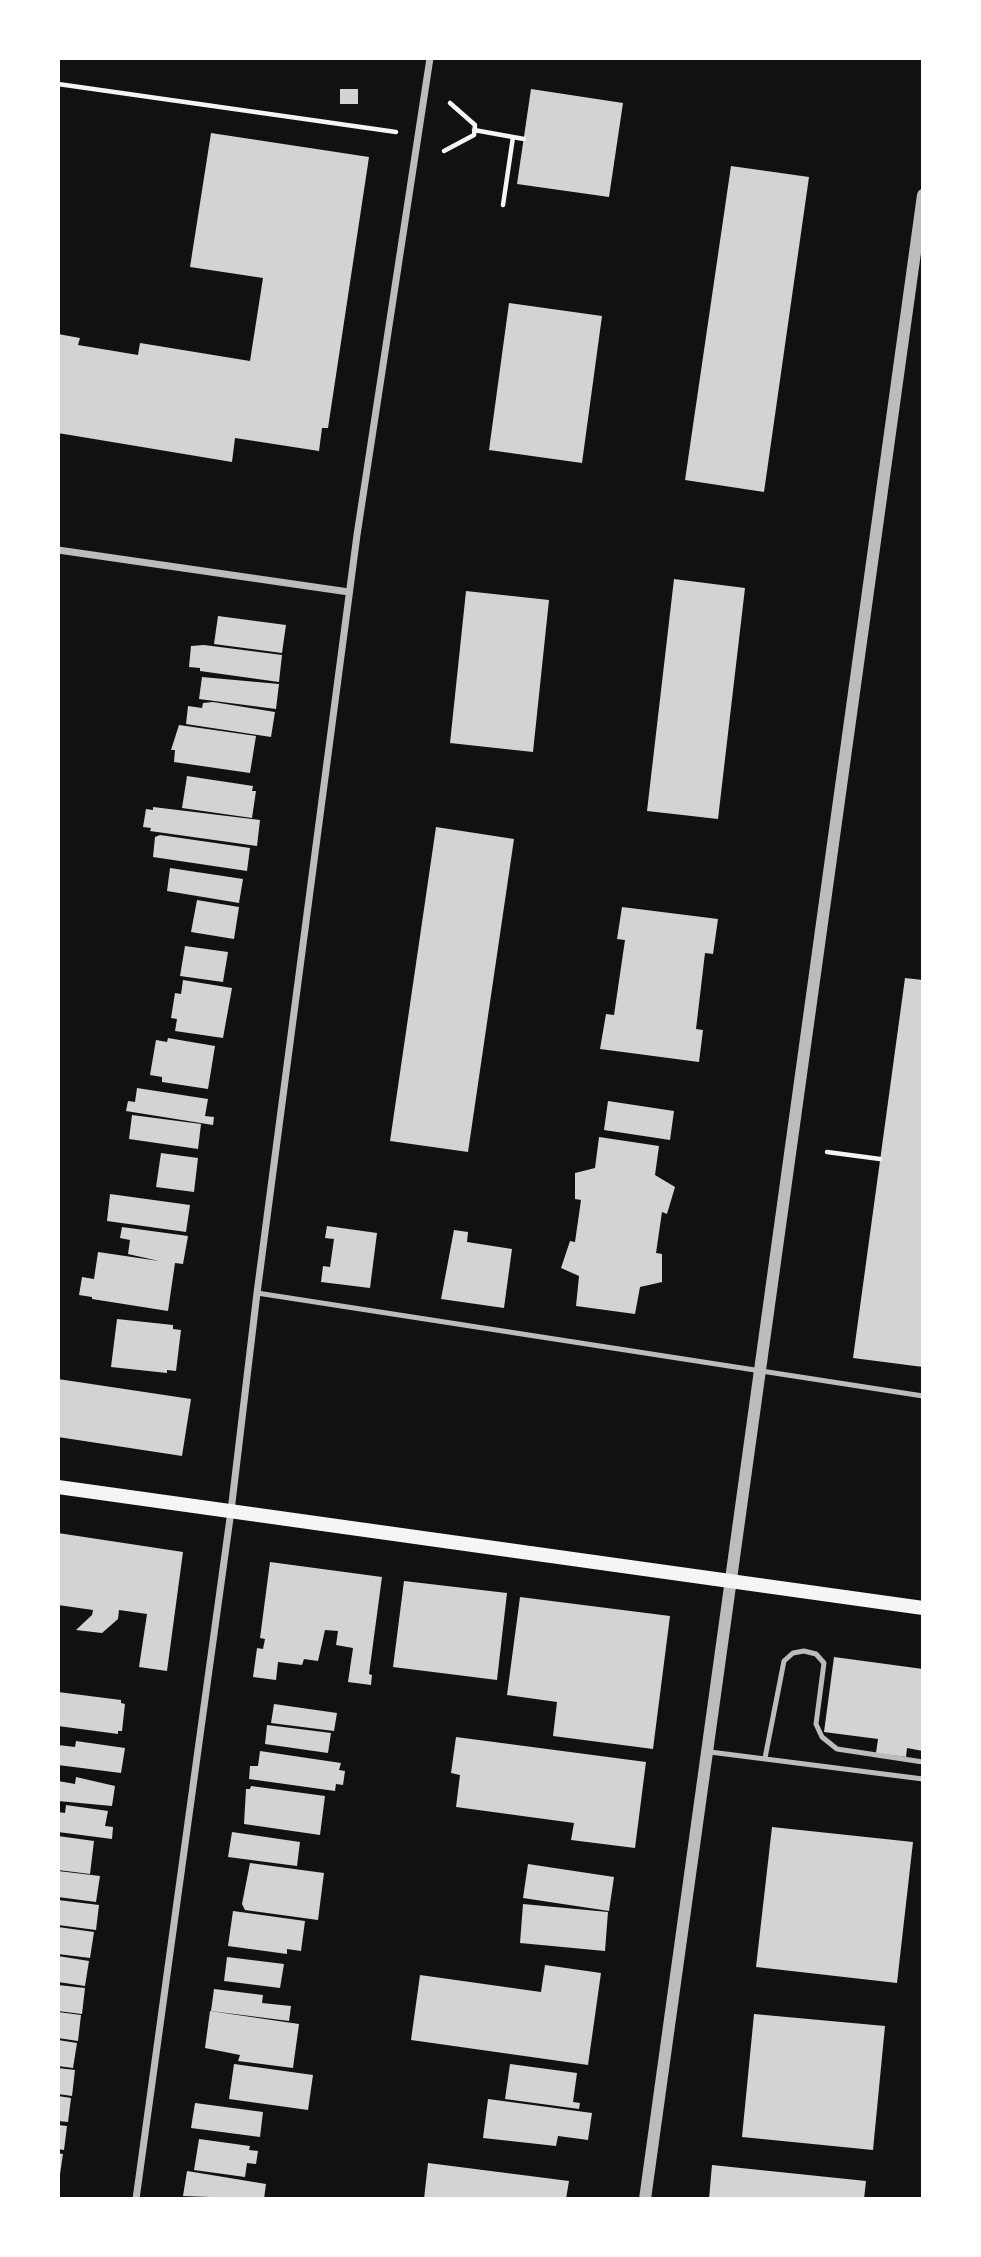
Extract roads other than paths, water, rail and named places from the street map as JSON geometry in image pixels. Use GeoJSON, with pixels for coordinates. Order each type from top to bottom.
{"type":"FeatureCollection","features":[{"type":"Feature","properties":{"kind":"main road"},"geometry":{"type":"LineString","coordinates":[[58,1487],[923,1608]]}},
{"type":"Feature","properties":{"kind":"street"},"geometry":{"type":"LineString","coordinates":[[136,2199],[231,1511],[349,592],[430,58]]}},
{"type":"Feature","properties":{"kind":"street"},"geometry":{"type":"LineString","coordinates":[[645,2199],[698,1812],[710,1752],[760,1370],[923,195]]}},
{"type":"Feature","properties":{"kind":"street"},"geometry":{"type":"LineString","coordinates":[[58,550],[349,592]]}},
{"type":"Feature","properties":{"kind":"lane"},"geometry":{"type":"LineString","coordinates":[[257,1293],[923,1396]]}},
{"type":"Feature","properties":{"kind":"lane"},"geometry":{"type":"LineString","coordinates":[[765,1758],[784,1661],[793,1653],[804,1651],[816,1654],[824,1662],[816,1724],[822,1737],[837,1749],[923,1762]]}},
{"type":"Feature","properties":{"kind":"lane"},"geometry":{"type":"LineString","coordinates":[[710,1752],[923,1779]]}}]}
